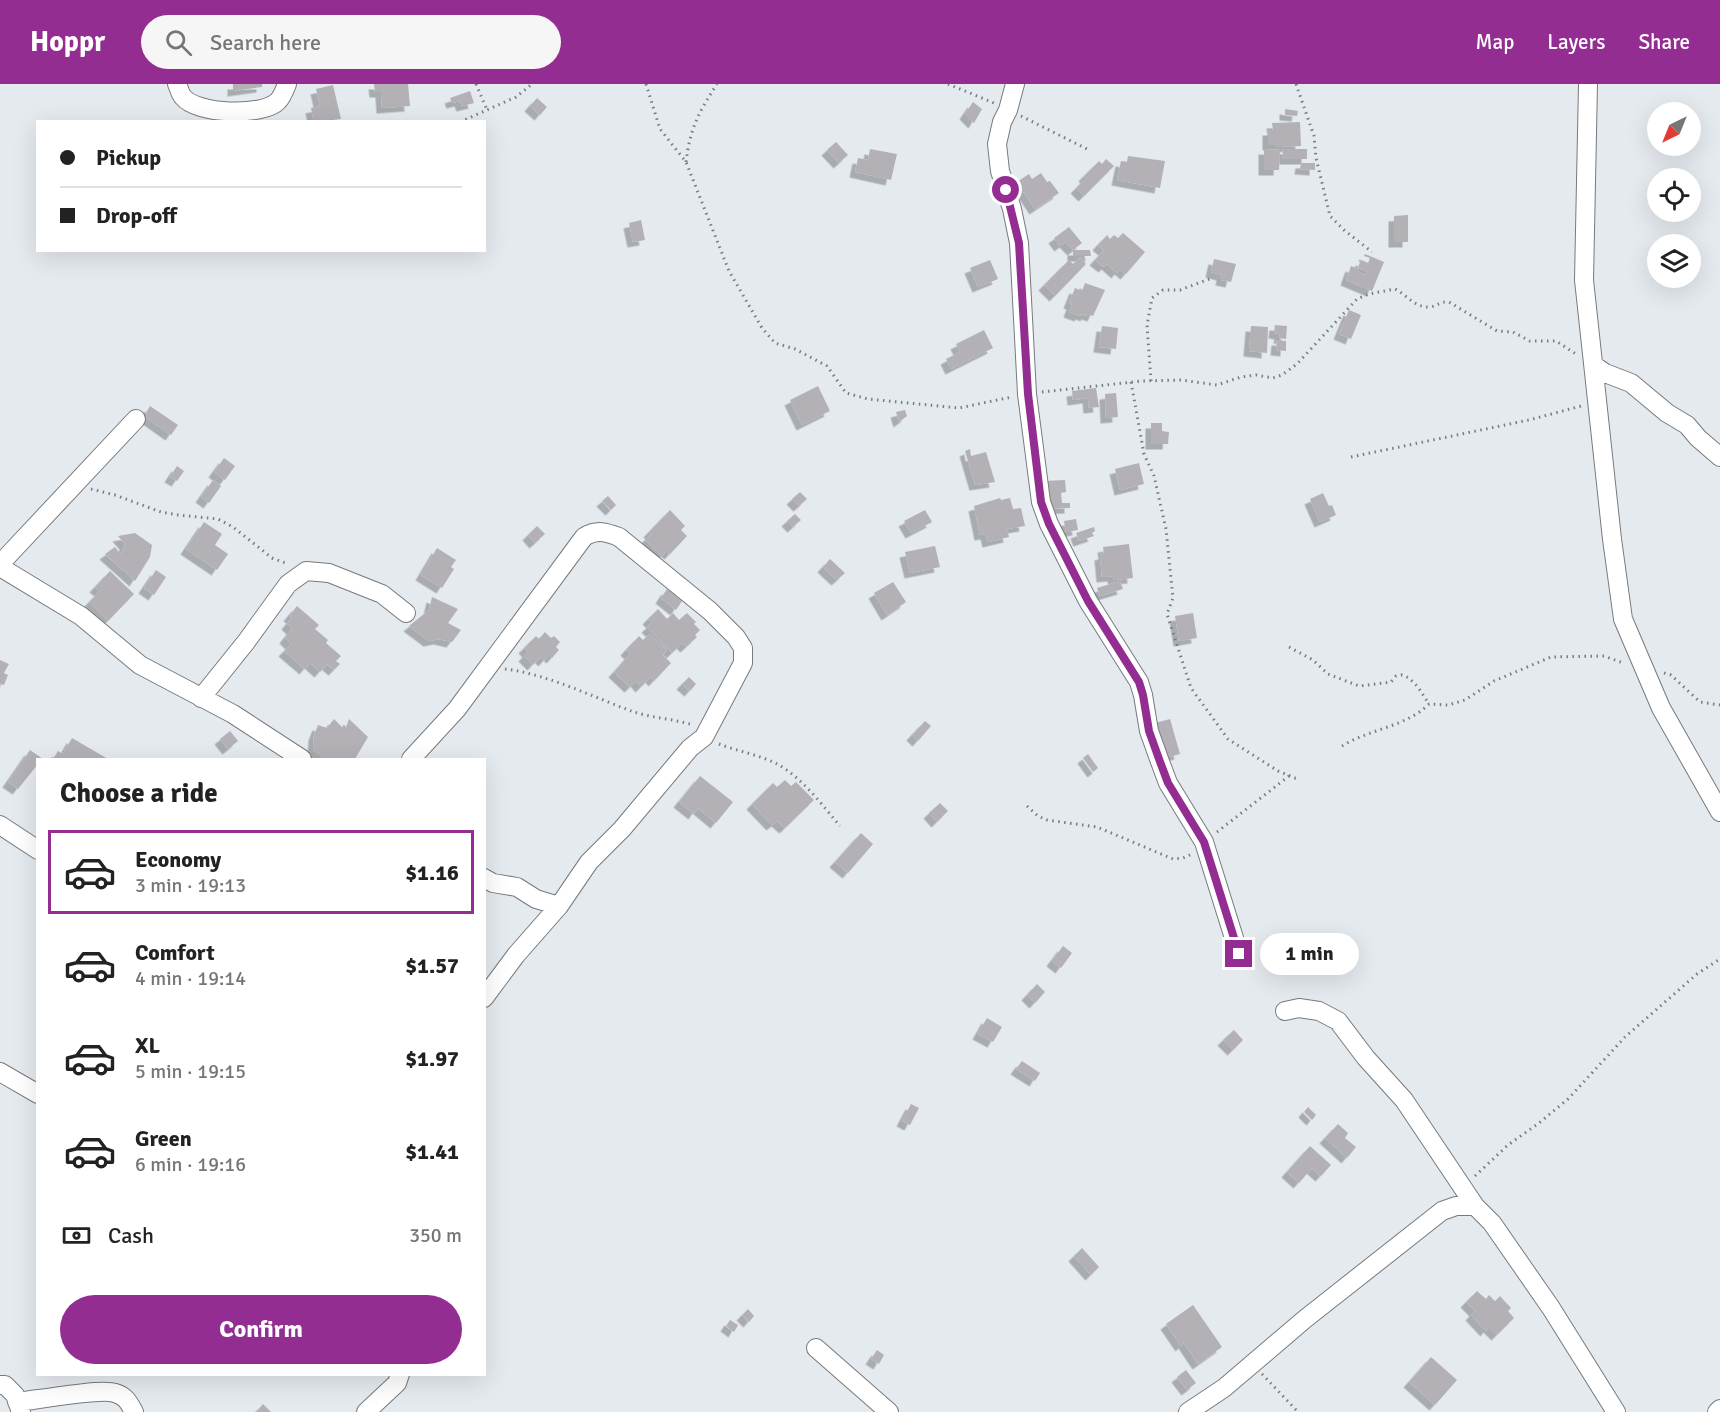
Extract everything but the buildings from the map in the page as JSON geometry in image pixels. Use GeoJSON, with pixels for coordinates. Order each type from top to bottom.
{"type":"FeatureCollection","features":[{"type":"Feature","properties":{"kind":"street"},"geometry":{"type":"LineString","coordinates":[[177,84],[183,98],[197,106],[238,112],[264,109],[278,101],[287,84]]}},
{"type":"Feature","properties":{"kind":"street"},"geometry":{"type":"LineString","coordinates":[[1015,84],[997,144],[1000,171],[1012,209],[1019,243],[1028,394],[1041,502],[1049,524],[1088,601],[1139,682],[1149,731],[1159,759],[1168,783],[1204,842],[1239,954]]}},
{"type":"Feature","properties":{"kind":"street"},"geometry":{"type":"LineString","coordinates":[[1588,84],[1584,280],[1623,619],[1661,708],[1720,812]]}},
{"type":"Feature","properties":{"kind":"street"},"geometry":{"type":"LineString","coordinates":[[1595,366],[1605,373],[1631,383],[1667,413],[1687,425],[1720,457]]}},
{"type":"Feature","properties":{"kind":"street"},"geometry":{"type":"LineString","coordinates":[[136,419],[0,565],[81,616],[140,664],[233,714],[300,758]]}},
{"type":"Feature","properties":{"kind":"street"},"geometry":{"type":"LineString","coordinates":[[412,758],[457,709],[584,537],[591,533],[602,531],[619,537],[710,611],[744,648],[743,663],[706,734],[690,748],[622,829],[589,862],[559,906],[486,995]]}},
{"type":"Feature","properties":{"kind":"street"},"geometry":{"type":"LineString","coordinates":[[201,698],[288,584],[306,570],[329,573],[382,594],[406,614]]}},
{"type":"Feature","properties":{"kind":"street"},"geometry":{"type":"LineString","coordinates":[[0,825],[36,849]]}},
{"type":"Feature","properties":{"kind":"street"},"geometry":{"type":"LineString","coordinates":[[486,879],[494,883],[517,887],[537,899],[559,906]]}},
{"type":"Feature","properties":{"kind":"street"},"geometry":{"type":"LineString","coordinates":[[537,899],[543,924]]}},
{"type":"Feature","properties":{"kind":"street"},"geometry":{"type":"LineString","coordinates":[[1286,1011],[1299,1008],[1319,1011],[1338,1021],[1366,1058],[1404,1100],[1475,1206],[1492,1223],[1551,1308],[1616,1412]]}},
{"type":"Feature","properties":{"kind":"street"},"geometry":{"type":"LineString","coordinates":[[0,1072],[36,1093]]}},
{"type":"Feature","properties":{"kind":"street"},"geometry":{"type":"LineString","coordinates":[[1188,1412],[1224,1388],[1305,1319],[1442,1211],[1456,1206],[1475,1206]]}},
{"type":"Feature","properties":{"kind":"street"},"geometry":{"type":"LineString","coordinates":[[816,1348],[889,1412]]}},
{"type":"Feature","properties":{"kind":"street"},"geometry":{"type":"LineString","coordinates":[[366,1412],[397,1383],[399,1376]]}},
{"type":"Feature","properties":{"kind":"street"},"geometry":{"type":"LineString","coordinates":[[0,1385],[5,1385],[15,1395],[19,1407],[71,1395],[114,1392],[127,1399],[134,1412]]}},
{"type":"Feature","properties":{"kind":"path"},"geometry":{"type":"LineString","coordinates":[[476,84],[487,110]]}},
{"type":"Feature","properties":{"kind":"path"},"geometry":{"type":"LineString","coordinates":[[464,120],[516,97],[532,84]]}},
{"type":"Feature","properties":{"kind":"path"},"geometry":{"type":"LineString","coordinates":[[646,84],[660,129],[686,162],[729,271],[762,328],[775,343],[795,349],[827,366],[846,393],[868,399],[959,408],[1028,394],[1131,382],[1181,380],[1217,385],[1256,375],[1273,378],[1282,375],[1297,364],[1358,299],[1368,294],[1395,289],[1404,293],[1416,305],[1431,307],[1449,302],[1497,331],[1513,332],[1530,341],[1556,341],[1595,366]]}},
{"type":"Feature","properties":{"kind":"path"},"geometry":{"type":"LineString","coordinates":[[686,162],[688,145],[698,114],[717,84]]}},
{"type":"Feature","properties":{"kind":"path"},"geometry":{"type":"LineString","coordinates":[[948,84],[1008,110],[1089,150]]}},
{"type":"Feature","properties":{"kind":"path"},"geometry":{"type":"LineString","coordinates":[[1296,84],[1314,136],[1316,158],[1330,216],[1372,252]]}},
{"type":"Feature","properties":{"kind":"path"},"geometry":{"type":"LineString","coordinates":[[1151,381],[1147,325],[1152,298],[1163,290],[1180,290],[1212,278]]}},
{"type":"Feature","properties":{"kind":"path"},"geometry":{"type":"LineString","coordinates":[[1131,382],[1144,454],[1154,476],[1166,529],[1173,598],[1167,614],[1191,688],[1228,738],[1261,761],[1288,776],[1300,778]]}},
{"type":"Feature","properties":{"kind":"path"},"geometry":{"type":"LineString","coordinates":[[1351,457],[1529,420],[1598,401]]}},
{"type":"Feature","properties":{"kind":"path"},"geometry":{"type":"LineString","coordinates":[[75,486],[115,495],[160,512],[218,519],[233,527],[272,558],[306,570]]}},
{"type":"Feature","properties":{"kind":"path"},"geometry":{"type":"LineString","coordinates":[[1290,647],[1313,660],[1328,674],[1359,686],[1391,682],[1396,676],[1402,675],[1418,687],[1429,704]]}},
{"type":"Feature","properties":{"kind":"path"},"geometry":{"type":"LineString","coordinates":[[1342,746],[1355,737],[1420,713],[1429,704],[1448,705],[1465,700],[1494,681],[1551,657],[1604,656],[1632,665],[1644,666],[1671,675],[1700,702],[1720,705]]}},
{"type":"Feature","properties":{"kind":"path"},"geometry":{"type":"LineString","coordinates":[[488,668],[521,671],[603,698],[635,712],[682,722],[738,752],[775,762],[794,775],[840,826]]}},
{"type":"Feature","properties":{"kind":"path"},"geometry":{"type":"LineString","coordinates":[[1027,806],[1038,816],[1047,820],[1097,827],[1173,860],[1189,855],[1288,776]]}},
{"type":"Feature","properties":{"kind":"path"},"geometry":{"type":"LineString","coordinates":[[1463,1187],[1508,1145],[1539,1124],[1568,1099],[1625,1037],[1697,974],[1720,959]]}},
{"type":"Feature","properties":{"kind":"path"},"geometry":{"type":"LineString","coordinates":[[1253,1364],[1298,1412]]}},
{"type":"Feature","properties":{"kind":"route"},"geometry":{"type":"LineString","coordinates":[[1006,190],[1019,243],[1028,394],[1041,502],[1049,524],[1088,601],[1139,682],[1149,731],[1159,759],[1168,783],[1204,842],[1239,954]]}}]}
